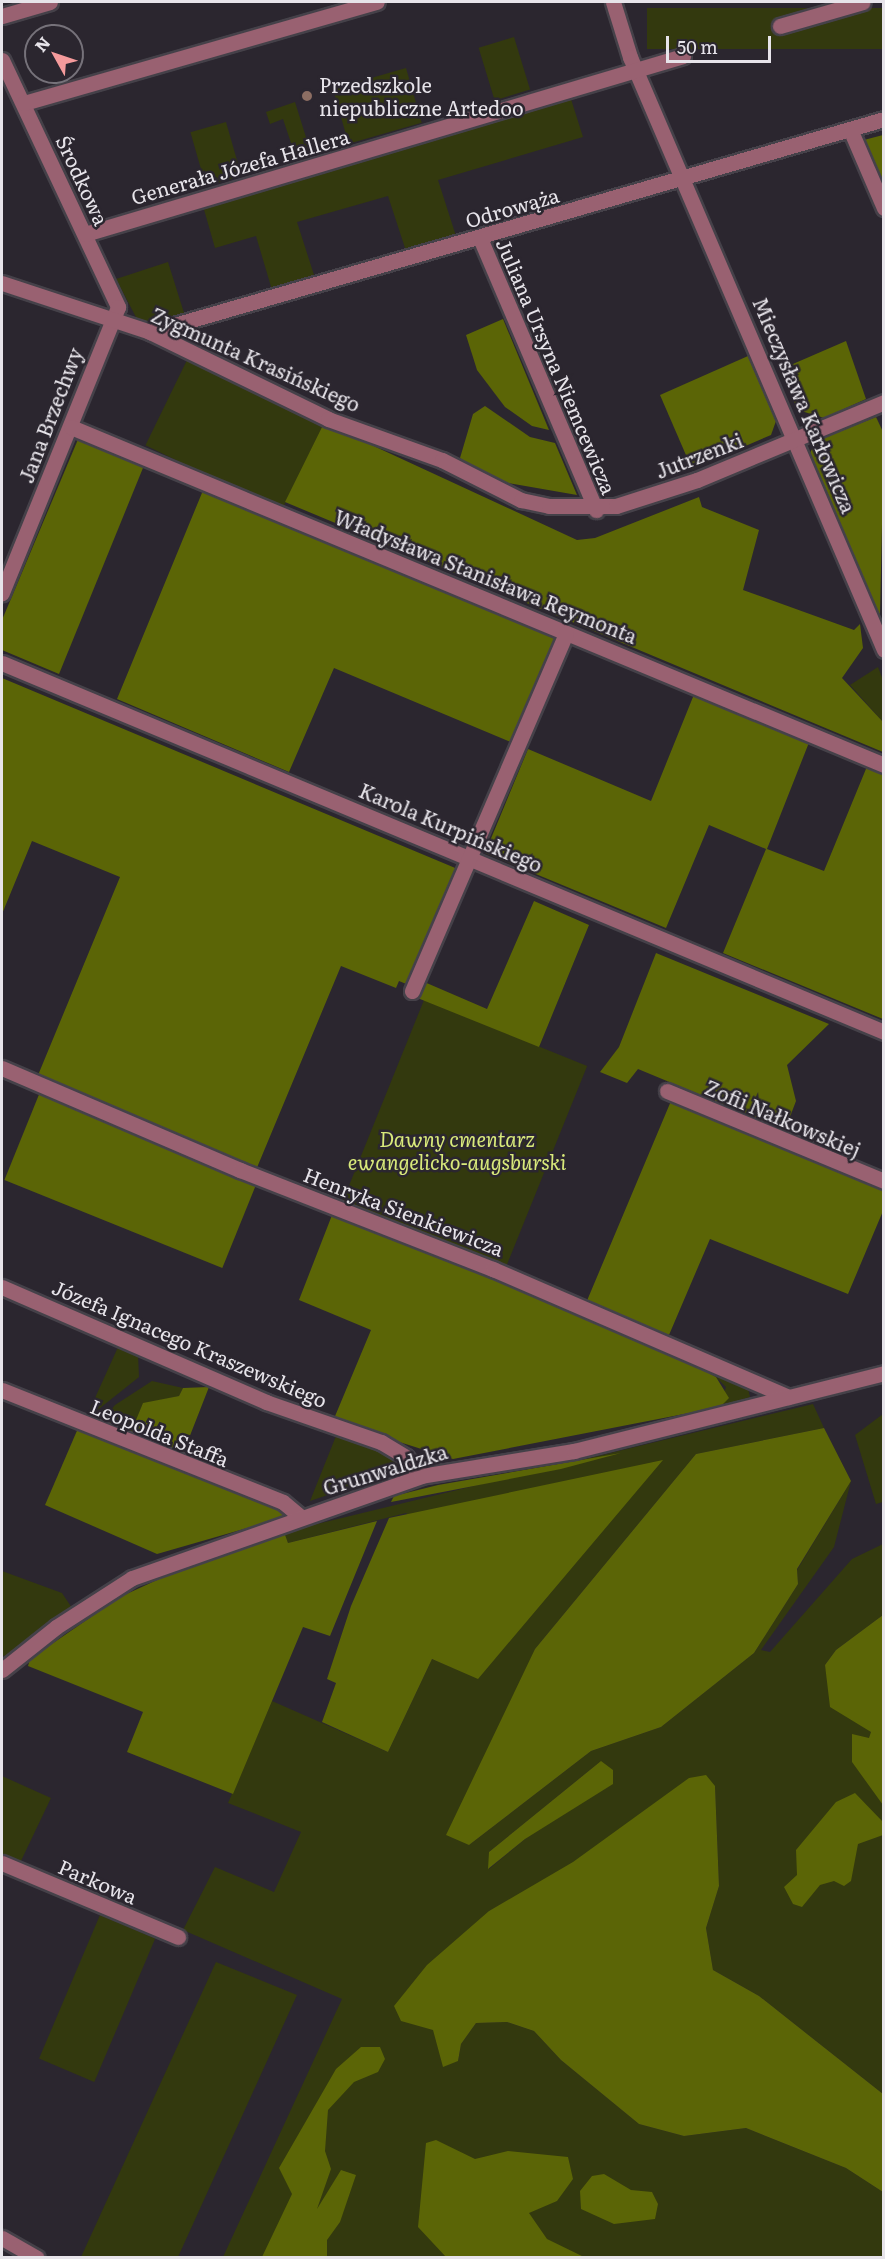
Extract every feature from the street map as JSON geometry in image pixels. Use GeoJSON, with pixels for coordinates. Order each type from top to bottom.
{"type":"FeatureCollection","features":[{"type":"Feature","properties":{"kind":"street"},"geometry":{"type":"LineString","coordinates":[[2,16],[50,2]]}},
{"type":"Feature","properties":{"kind":"street"},"geometry":{"type":"LineString","coordinates":[[24,103],[377,2]]}},
{"type":"Feature","properties":{"kind":"street","name":"Mieczysława Karłowicza"},"geometry":{"type":"LineString","coordinates":[[613,2],[635,69],[798,438],[882,641]]}},
{"type":"Feature","properties":{"kind":"street"},"geometry":{"type":"LineString","coordinates":[[780,26],[863,2]]}},
{"type":"Feature","properties":{"kind":"street","name":"Generała Józefa Hallera"},"geometry":{"type":"LineString","coordinates":[[85,234],[683,56]]}},
{"type":"Feature","properties":{"kind":"street","name":"Środkowa"},"geometry":{"type":"LineString","coordinates":[[2,60],[117,301],[111,319]]}},
{"type":"Feature","properties":{"kind":"street","name":"Odrowąża"},"geometry":{"type":"LineString","coordinates":[[150,332],[884,119]]}},
{"type":"Feature","properties":{"kind":"street"},"geometry":{"type":"LineString","coordinates":[[850,129],[884,208]]}},
{"type":"Feature","properties":{"kind":"street","name":"Juliana Ursyna Niemcewicza"},"geometry":{"type":"LineString","coordinates":[[480,238],[596,510]]}},
{"type":"Feature","properties":{"kind":"street","name":"Zygmunta Krasińskiego"},"geometry":{"type":"LineString","coordinates":[[2,283],[150,332],[328,419],[442,460],[521,500]]}},
{"type":"Feature","properties":{"kind":"street","name":"Jana Brzechwy"},"geometry":{"type":"LineString","coordinates":[[2,593],[71,427],[111,319]]}},
{"type":"Feature","properties":{"kind":"street","name":"Jutrzenki"},"geometry":{"type":"LineString","coordinates":[[521,500],[596,510],[697,480],[884,402]]}},
{"type":"Feature","properties":{"kind":"street","name":"Władysława Stanisława Reymonta"},"geometry":{"type":"LineString","coordinates":[[71,427],[884,765]]}},
{"type":"Feature","properties":{"kind":"street"},"geometry":{"type":"LineString","coordinates":[[412,991],[566,634]]}},
{"type":"Feature","properties":{"kind":"street","name":"Karola Kurpińskiego"},"geometry":{"type":"LineString","coordinates":[[2,663],[471,857],[884,1032]]}},
{"type":"Feature","properties":{"kind":"street","name":"Henryka Sienkiewicza"},"geometry":{"type":"LineString","coordinates":[[2,1068],[240,1170],[493,1269],[789,1397]]}},
{"type":"Feature","properties":{"kind":"street","name":"Zofii Nałkowskiej"},"geometry":{"type":"LineString","coordinates":[[667,1091],[884,1181]]}},
{"type":"Feature","properties":{"kind":"street","name":"Józefa Ignacego Kraszewskiego"},"geometry":{"type":"LineString","coordinates":[[2,1287],[266,1402],[381,1442],[406,1457],[421,1476]]}},
{"type":"Feature","properties":{"kind":"street","name":"Grunwaldzka"},"geometry":{"type":"LineString","coordinates":[[2,1670],[56,1627],[132,1578],[421,1476],[574,1451],[884,1373]]}},
{"type":"Feature","properties":{"kind":"street","name":"Leopolda Staffa"},"geometry":{"type":"LineString","coordinates":[[2,1390],[283,1502],[301,1517]]}},
{"type":"Feature","properties":{"kind":"street","name":"Parkowa"},"geometry":{"type":"LineString","coordinates":[[2,1863],[178,1937]]}},
{"type":"Feature","properties":{"kind":"street"},"geometry":{"type":"LineString","coordinates":[[2,2238],[36,2258]]}},
{"type":"Feature","properties":{"kind":"green space"},"geometry":{"type":"Polygon","coordinates":[[[647,8],[883,8],[883,49],[647,49],[647,8]]]}},
{"type":"Feature","properties":{"kind":"green space"},"geometry":{"type":"Polygon","coordinates":[[[514,37],[530,90],[495,100],[479,48],[514,37]]]}},
{"type":"Feature","properties":{"kind":"green space"},"geometry":{"type":"Polygon","coordinates":[[[406,68],[422,123],[349,144],[333,89],[406,68]]]}},
{"type":"Feature","properties":{"kind":"green space"},"geometry":{"type":"Polygon","coordinates":[[[570,96],[583,137],[438,180],[456,236],[406,251],[388,196],[297,222],[315,278],[272,290],[256,236],[215,248],[203,206],[570,96]]]}},
{"type":"Feature","properties":{"kind":"green space"},"geometry":{"type":"Polygon","coordinates":[[[295,102],[310,150],[295,155],[283,119],[270,124],[266,112],[295,102]]]}},
{"type":"Feature","properties":{"kind":"green space"},"geometry":{"type":"Polygon","coordinates":[[[226,122],[241,176],[206,186],[190,132],[226,122]]]}},
{"type":"Feature","properties":{"kind":"green space"},"geometry":{"type":"Polygon","coordinates":[[[883,135],[883,197],[860,141],[883,135]]]}},
{"type":"Feature","properties":{"kind":"green space"},"geometry":{"type":"Polygon","coordinates":[[[168,262],[185,316],[162,324],[138,321],[116,279],[168,262]]]}},
{"type":"Feature","properties":{"kind":"green space"},"geometry":{"type":"Polygon","coordinates":[[[503,319],[549,430],[532,426],[505,407],[477,370],[466,335],[503,319]]]}},
{"type":"Feature","properties":{"kind":"green space"},"geometry":{"type":"Polygon","coordinates":[[[846,341],[866,399],[824,418],[798,410],[779,370],[846,341]]]}},
{"type":"Feature","properties":{"kind":"green space"},"geometry":{"type":"Polygon","coordinates":[[[748,356],[776,421],[771,435],[692,469],[660,395],[748,356]]]}},
{"type":"Feature","properties":{"kind":"green space"},"geometry":{"type":"Polygon","coordinates":[[[188,358],[324,424],[281,511],[145,445],[188,358]]]}},
{"type":"Feature","properties":{"kind":"green space"},"geometry":{"type":"Polygon","coordinates":[[[485,406],[530,437],[555,443],[577,495],[491,480],[460,458],[473,414],[485,406]]]}},
{"type":"Feature","properties":{"kind":"green space"},"geometry":{"type":"Polygon","coordinates":[[[876,417],[884,434],[880,614],[873,610],[810,453],[816,441],[876,417]]]}},
{"type":"Feature","properties":{"kind":"green space"},"geometry":{"type":"Polygon","coordinates":[[[324,423],[577,540],[595,538],[699,497],[702,507],[759,530],[743,590],[854,630],[860,624],[863,648],[842,678],[883,722],[883,752],[285,502],[324,423]]]}},
{"type":"Feature","properties":{"kind":"green space"},"geometry":{"type":"Polygon","coordinates":[[[79,437],[145,463],[59,674],[2,650],[2,620],[79,437]]]}},
{"type":"Feature","properties":{"kind":"green space"},"geometry":{"type":"Polygon","coordinates":[[[204,488],[557,635],[513,743],[334,668],[289,772],[117,699],[204,488]]]}},
{"type":"Feature","properties":{"kind":"green space"},"geometry":{"type":"Polygon","coordinates":[[[878,667],[883,680],[883,722],[850,685],[878,667]]]}},
{"type":"Feature","properties":{"kind":"green space"},"geometry":{"type":"Polygon","coordinates":[[[2,678],[460,870],[411,986],[399,981],[396,988],[341,966],[256,1170],[36,1080],[120,877],[32,841],[2,914],[2,678]]]}},
{"type":"Feature","properties":{"kind":"green space"},"geometry":{"type":"Polygon","coordinates":[[[695,692],[810,740],[767,849],[824,871],[868,764],[883,770],[883,1019],[723,953],[766,849],[709,825],[666,928],[485,853],[528,749],[651,801],[695,692]]]}},
{"type":"Feature","properties":{"kind":"green space"},"geometry":{"type":"Polygon","coordinates":[[[534,901],[589,925],[539,1047],[415,997],[422,981],[487,1009],[534,901]]]}},
{"type":"Feature","properties":{"kind":"green space"},"geometry":{"type":"Polygon","coordinates":[[[656,953],[829,1024],[787,1065],[796,1101],[785,1130],[638,1069],[627,1083],[600,1072],[619,1047],[656,953]]]}},
{"type":"Feature","properties":{"kind":"green space","name":"Dawny cmentarz ewangelicko-augsburski"},"geometry":{"type":"Polygon","coordinates":[[[424,1000],[587,1066],[505,1270],[342,1204],[424,1000]]]}},
{"type":"Feature","properties":{"kind":"green space"},"geometry":{"type":"Polygon","coordinates":[[[40,1092],[258,1180],[222,1268],[4,1180],[40,1092]]]}},
{"type":"Feature","properties":{"kind":"green space"},"geometry":{"type":"Polygon","coordinates":[[[671,1101],[883,1187],[883,1211],[848,1294],[710,1239],[669,1335],[586,1303],[671,1101]]]}},
{"type":"Feature","properties":{"kind":"green space"},"geometry":{"type":"Polygon","coordinates":[[[334,1210],[670,1352],[716,1377],[729,1398],[720,1407],[453,1459],[333,1421],[371,1330],[299,1300],[334,1210]]]}},
{"type":"Feature","properties":{"kind":"green space"},"geometry":{"type":"Polygon","coordinates":[[[119,1345],[138,1354],[139,1377],[85,1420],[119,1345]]]}},
{"type":"Feature","properties":{"kind":"green space"},"geometry":{"type":"Polygon","coordinates":[[[716,1377],[747,1384],[750,1397],[720,1407],[726,1387],[716,1377]]]}},
{"type":"Feature","properties":{"kind":"green space"},"geometry":{"type":"Polygon","coordinates":[[[152,1381],[183,1388],[179,1396],[143,1404],[129,1437],[110,1427],[107,1415],[115,1405],[152,1381]]]}},
{"type":"Feature","properties":{"kind":"green space"},"geometry":{"type":"Polygon","coordinates":[[[209,1387],[182,1456],[129,1437],[143,1403],[179,1396],[183,1388],[209,1387]]]}},
{"type":"Feature","properties":{"kind":"green space"},"geometry":{"type":"Polygon","coordinates":[[[813,1404],[824,1428],[696,1454],[535,1649],[469,1845],[591,1751],[661,1727],[754,1653],[798,1584],[797,1570],[851,1481],[834,1547],[761,1650],[770,1652],[852,1559],[883,1544],[883,1615],[836,1650],[825,1665],[832,1698],[871,1732],[877,1793],[883,1805],[883,2094],[759,1996],[713,1970],[706,1928],[719,1886],[715,1786],[489,1911],[433,2030],[458,2061],[461,2044],[476,2023],[507,2022],[534,2031],[561,2060],[639,2124],[684,2136],[746,2128],[846,2168],[883,2192],[883,2257],[223,2257],[342,1999],[183,1930],[215,1867],[274,1892],[301,1832],[228,1803],[272,1701],[388,1752],[432,1659],[478,1678],[522,1621],[406,1513],[288,1543],[284,1532],[813,1404]],[[601,1761],[489,1852],[489,1869],[525,1839],[601,1761]]]}},
{"type":"Feature","properties":{"kind":"green space"},"geometry":{"type":"Polygon","coordinates":[[[883,1414],[883,1502],[876,1504],[855,1435],[883,1414]]]}},
{"type":"Feature","properties":{"kind":"green space"},"geometry":{"type":"Polygon","coordinates":[[[79,1426],[275,1506],[284,1512],[282,1518],[157,1554],[45,1505],[79,1426]]]}},
{"type":"Feature","properties":{"kind":"green space"},"geometry":{"type":"Polygon","coordinates":[[[824,1428],[851,1481],[797,1569],[798,1584],[754,1653],[661,1727],[591,1751],[469,1845],[446,1835],[535,1649],[696,1454],[824,1428]]]}},
{"type":"Feature","properties":{"kind":"green space"},"geometry":{"type":"Polygon","coordinates":[[[336,1436],[401,1458],[401,1470],[310,1501],[336,1436]]]}},
{"type":"Feature","properties":{"kind":"green space"},"geometry":{"type":"Polygon","coordinates":[[[621,1453],[561,1469],[391,1502],[394,1496],[438,1485],[621,1453]]]}},
{"type":"Feature","properties":{"kind":"green space"},"geometry":{"type":"Polygon","coordinates":[[[663,1460],[478,1679],[432,1659],[388,1752],[322,1722],[336,1683],[327,1679],[351,1606],[389,1518],[663,1460]]]}},
{"type":"Feature","properties":{"kind":"green space"},"geometry":{"type":"Polygon","coordinates":[[[377,1521],[330,1636],[303,1627],[233,1794],[127,1752],[143,1712],[28,1666],[30,1659],[120,1597],[194,1563],[284,1532],[288,1543],[377,1521]]]}},
{"type":"Feature","properties":{"kind":"green space"},"geometry":{"type":"Polygon","coordinates":[[[2,1571],[62,1593],[72,1608],[7,1657],[2,1655],[2,1571]]]}},
{"type":"Feature","properties":{"kind":"green space"},"geometry":{"type":"Polygon","coordinates":[[[883,1615],[883,1805],[852,1762],[852,1734],[869,1738],[871,1732],[830,1707],[825,1665],[836,1650],[883,1615]]]}},
{"type":"Feature","properties":{"kind":"green space"},"geometry":{"type":"Polygon","coordinates":[[[601,1761],[613,1770],[613,1784],[525,1839],[488,1869],[489,1852],[601,1761]]]}},
{"type":"Feature","properties":{"kind":"green space"},"geometry":{"type":"Polygon","coordinates":[[[706,1775],[715,1786],[719,1886],[706,1928],[713,1970],[759,1996],[883,2094],[883,2192],[846,2168],[746,2128],[684,2136],[639,2124],[561,2060],[534,2031],[507,2022],[476,2023],[461,2044],[458,2061],[443,2067],[433,2030],[401,2021],[394,2006],[427,1965],[489,1911],[573,1862],[689,1778],[706,1775]]]}},
{"type":"Feature","properties":{"kind":"green space"},"geometry":{"type":"Polygon","coordinates":[[[2,1776],[51,1798],[20,1863],[2,1855],[2,1776]]]}},
{"type":"Feature","properties":{"kind":"green space"},"geometry":{"type":"Polygon","coordinates":[[[855,1793],[883,1822],[883,1835],[858,1844],[851,1881],[844,1886],[834,1881],[820,1885],[802,1907],[793,1904],[784,1887],[797,1875],[796,1850],[836,1802],[855,1793]]]}},
{"type":"Feature","properties":{"kind":"green space"},"geometry":{"type":"Polygon","coordinates":[[[100,1915],[155,1938],[94,2082],[39,2059],[100,1915]]]}},
{"type":"Feature","properties":{"kind":"green space"},"geometry":{"type":"Polygon","coordinates":[[[216,1962],[297,1995],[178,2257],[81,2257],[216,1962]]]}},
{"type":"Feature","properties":{"kind":"green space"},"geometry":{"type":"Polygon","coordinates":[[[361,2047],[380,2047],[385,2059],[378,2072],[354,2082],[328,2110],[325,2151],[331,2169],[317,2209],[341,2170],[356,2175],[340,2222],[327,2240],[327,2257],[262,2257],[292,2194],[279,2168],[336,2069],[361,2047]]]}},
{"type":"Feature","properties":{"kind":"green space"},"geometry":{"type":"Polygon","coordinates":[[[436,2140],[475,2159],[508,2151],[568,2157],[573,2179],[557,2201],[529,2213],[547,2239],[584,2257],[446,2257],[418,2227],[426,2143],[436,2140]]]}},
{"type":"Feature","properties":{"kind":"green space"},"geometry":{"type":"Polygon","coordinates":[[[604,2174],[631,2190],[652,2192],[658,2204],[655,2219],[614,2224],[581,2209],[580,2191],[592,2176],[604,2174]]]}},
{"type":"Feature","properties":{"kind":"place","name":"Przedszkole niepubliczne Artedoo"},"geometry":{"type":"Point","coordinates":[307,96]}}]}
